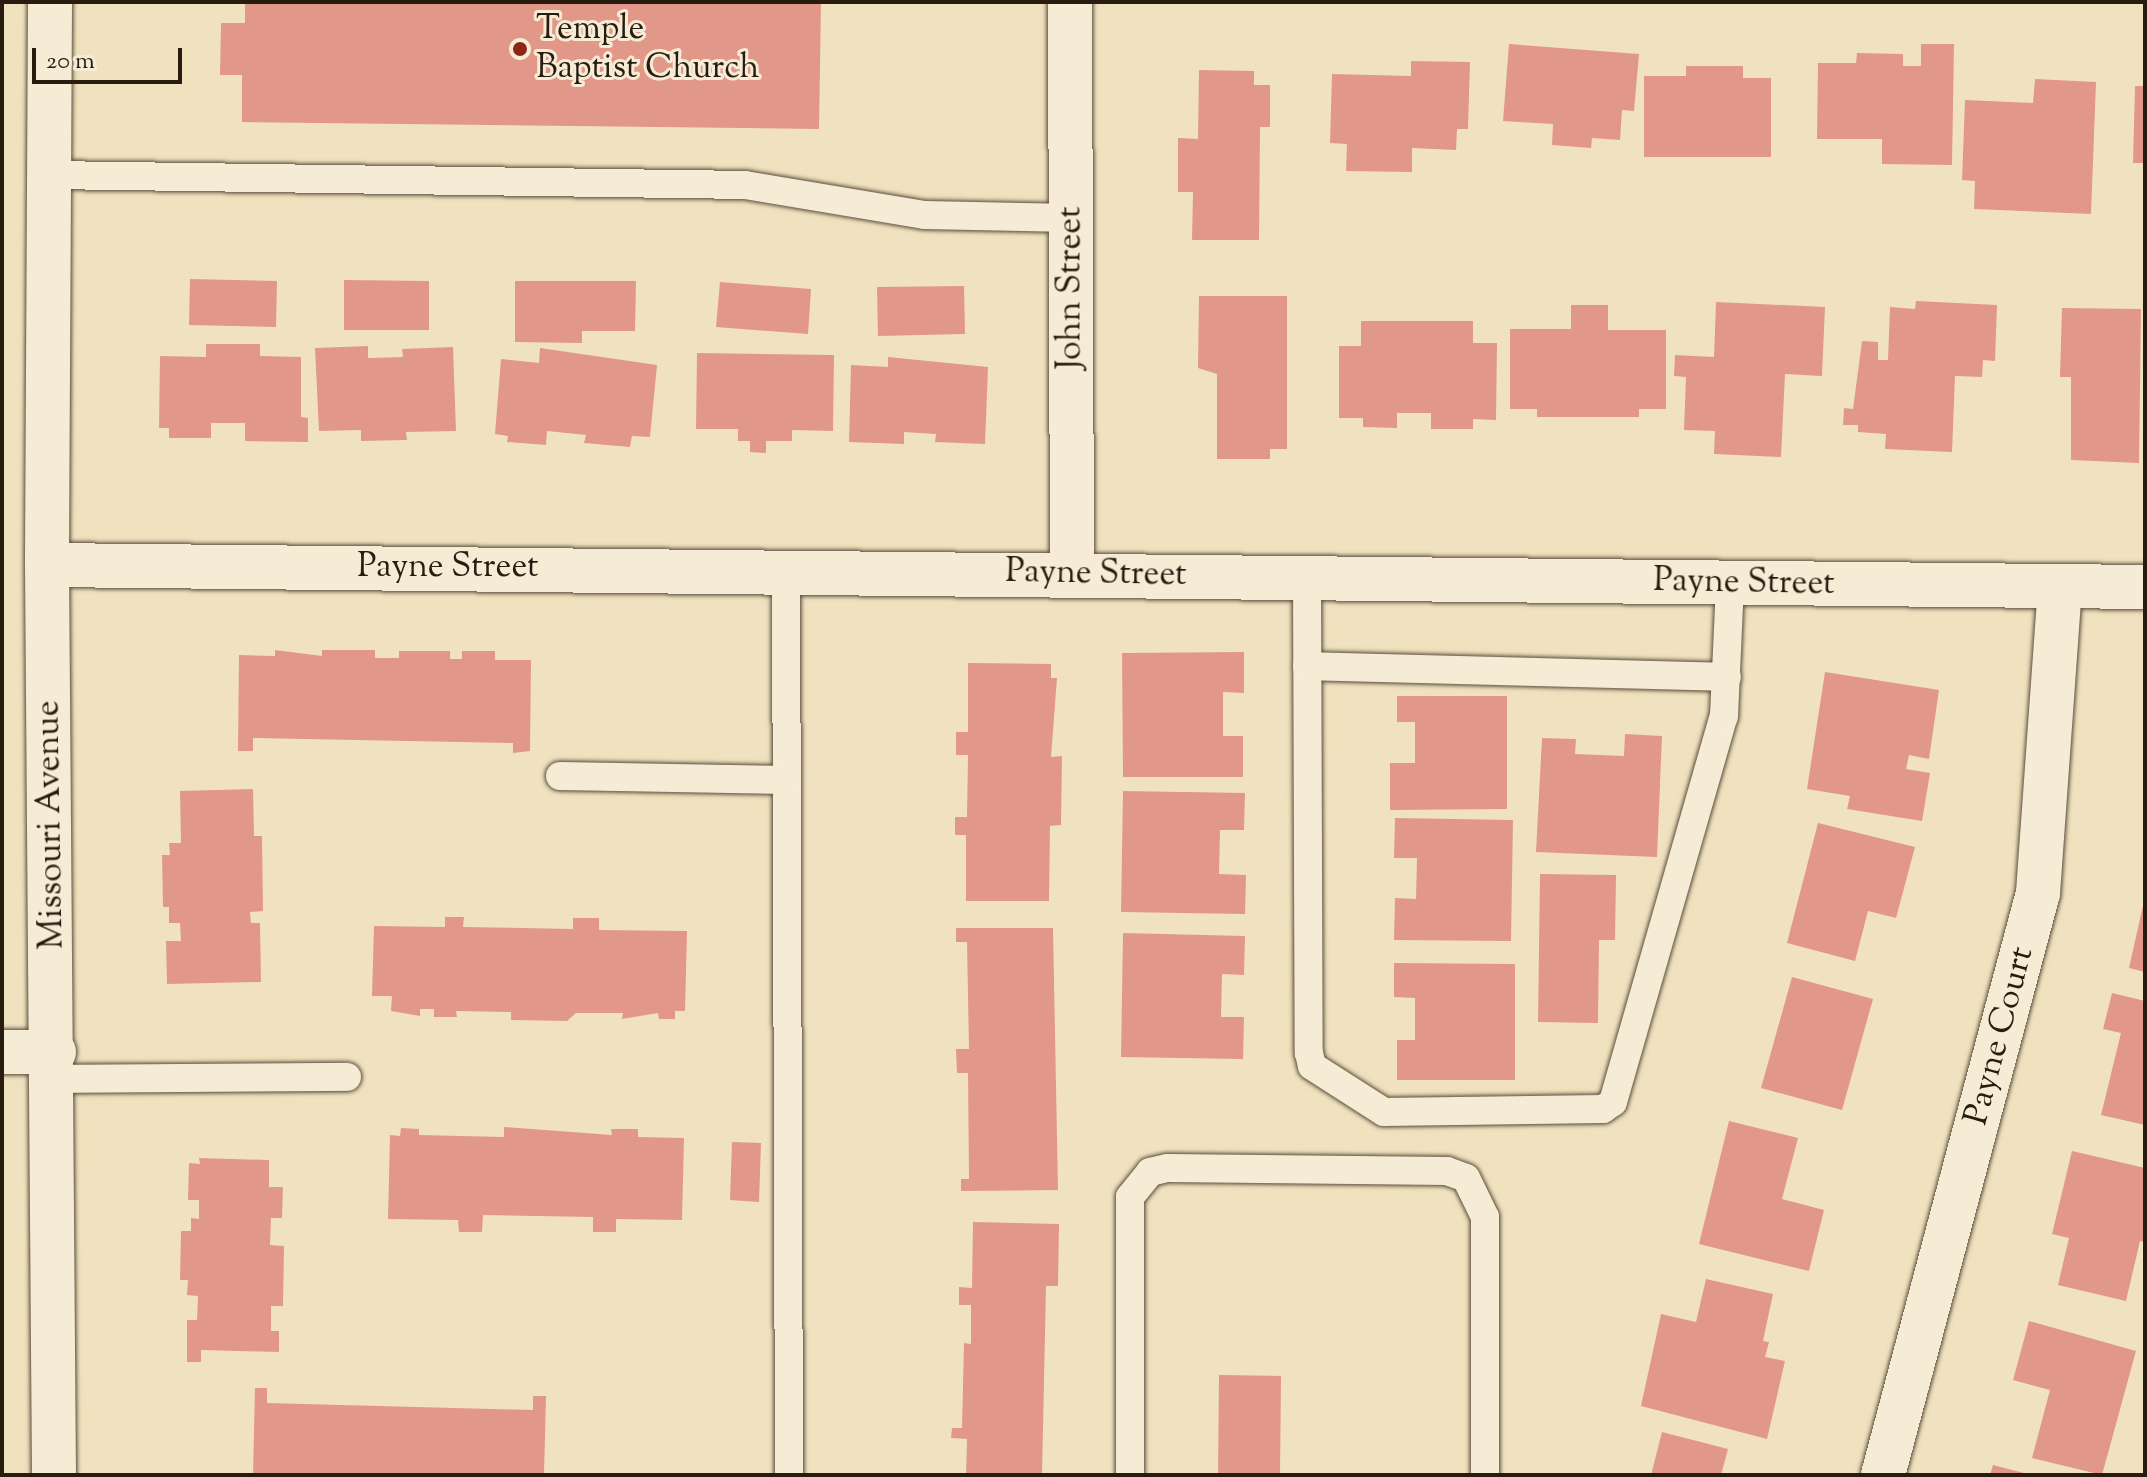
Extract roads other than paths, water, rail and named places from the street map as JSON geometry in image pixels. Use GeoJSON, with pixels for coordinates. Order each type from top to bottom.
{"type":"FeatureCollection","features":[{"type":"Feature","properties":{"kind":"street","name":"Missouri Avenue"},"geometry":{"type":"LineString","coordinates":[[50,2],[47,565],[54,1065],[54,1475]]}},
{"type":"Feature","properties":{"kind":"street","name":"John Street"},"geometry":{"type":"LineString","coordinates":[[1070,2],[1072,574]]}},
{"type":"Feature","properties":{"kind":"street","name":"Payne Street"},"geometry":{"type":"LineString","coordinates":[[47,565],[2145,587]]}},
{"type":"Feature","properties":{"kind":"street","name":"Payne Court"},"geometry":{"type":"LineString","coordinates":[[1883,1475],[2038,893],[2060,587]]}},
{"type":"Feature","properties":{"kind":"street"},"geometry":{"type":"LineString","coordinates":[[2,1052],[54,1065]]}},
{"type":"Feature","properties":{"kind":"lane"},"geometry":{"type":"LineString","coordinates":[[50,175],[745,185],[925,215],[1071,218]]}},
{"type":"Feature","properties":{"kind":"lane"},"geometry":{"type":"LineString","coordinates":[[786,571],[789,1475]]}},
{"type":"Feature","properties":{"kind":"lane"},"geometry":{"type":"LineString","coordinates":[[1307,577],[1309,1053],[1312,1066],[1384,1112],[1603,1109],[1613,1102],[1724,716],[1730,582]]}},
{"type":"Feature","properties":{"kind":"lane"},"geometry":{"type":"LineString","coordinates":[[1307,666],[1727,677]]}},
{"type":"Feature","properties":{"kind":"lane"},"geometry":{"type":"LineString","coordinates":[[560,776],[787,780]]}},
{"type":"Feature","properties":{"kind":"lane"},"geometry":{"type":"LineString","coordinates":[[54,1065],[347,1077]]}},
{"type":"Feature","properties":{"kind":"lane"},"geometry":{"type":"LineString","coordinates":[[1130,1475],[1130,1197],[1150,1172],[1168,1168],[1447,1171],[1466,1178],[1485,1217],[1485,1475]]}},
{"type":"Feature","properties":{"kind":"place","name":"Temple Baptist Church"},"geometry":{"type":"Point","coordinates":[520,49]}}]}
